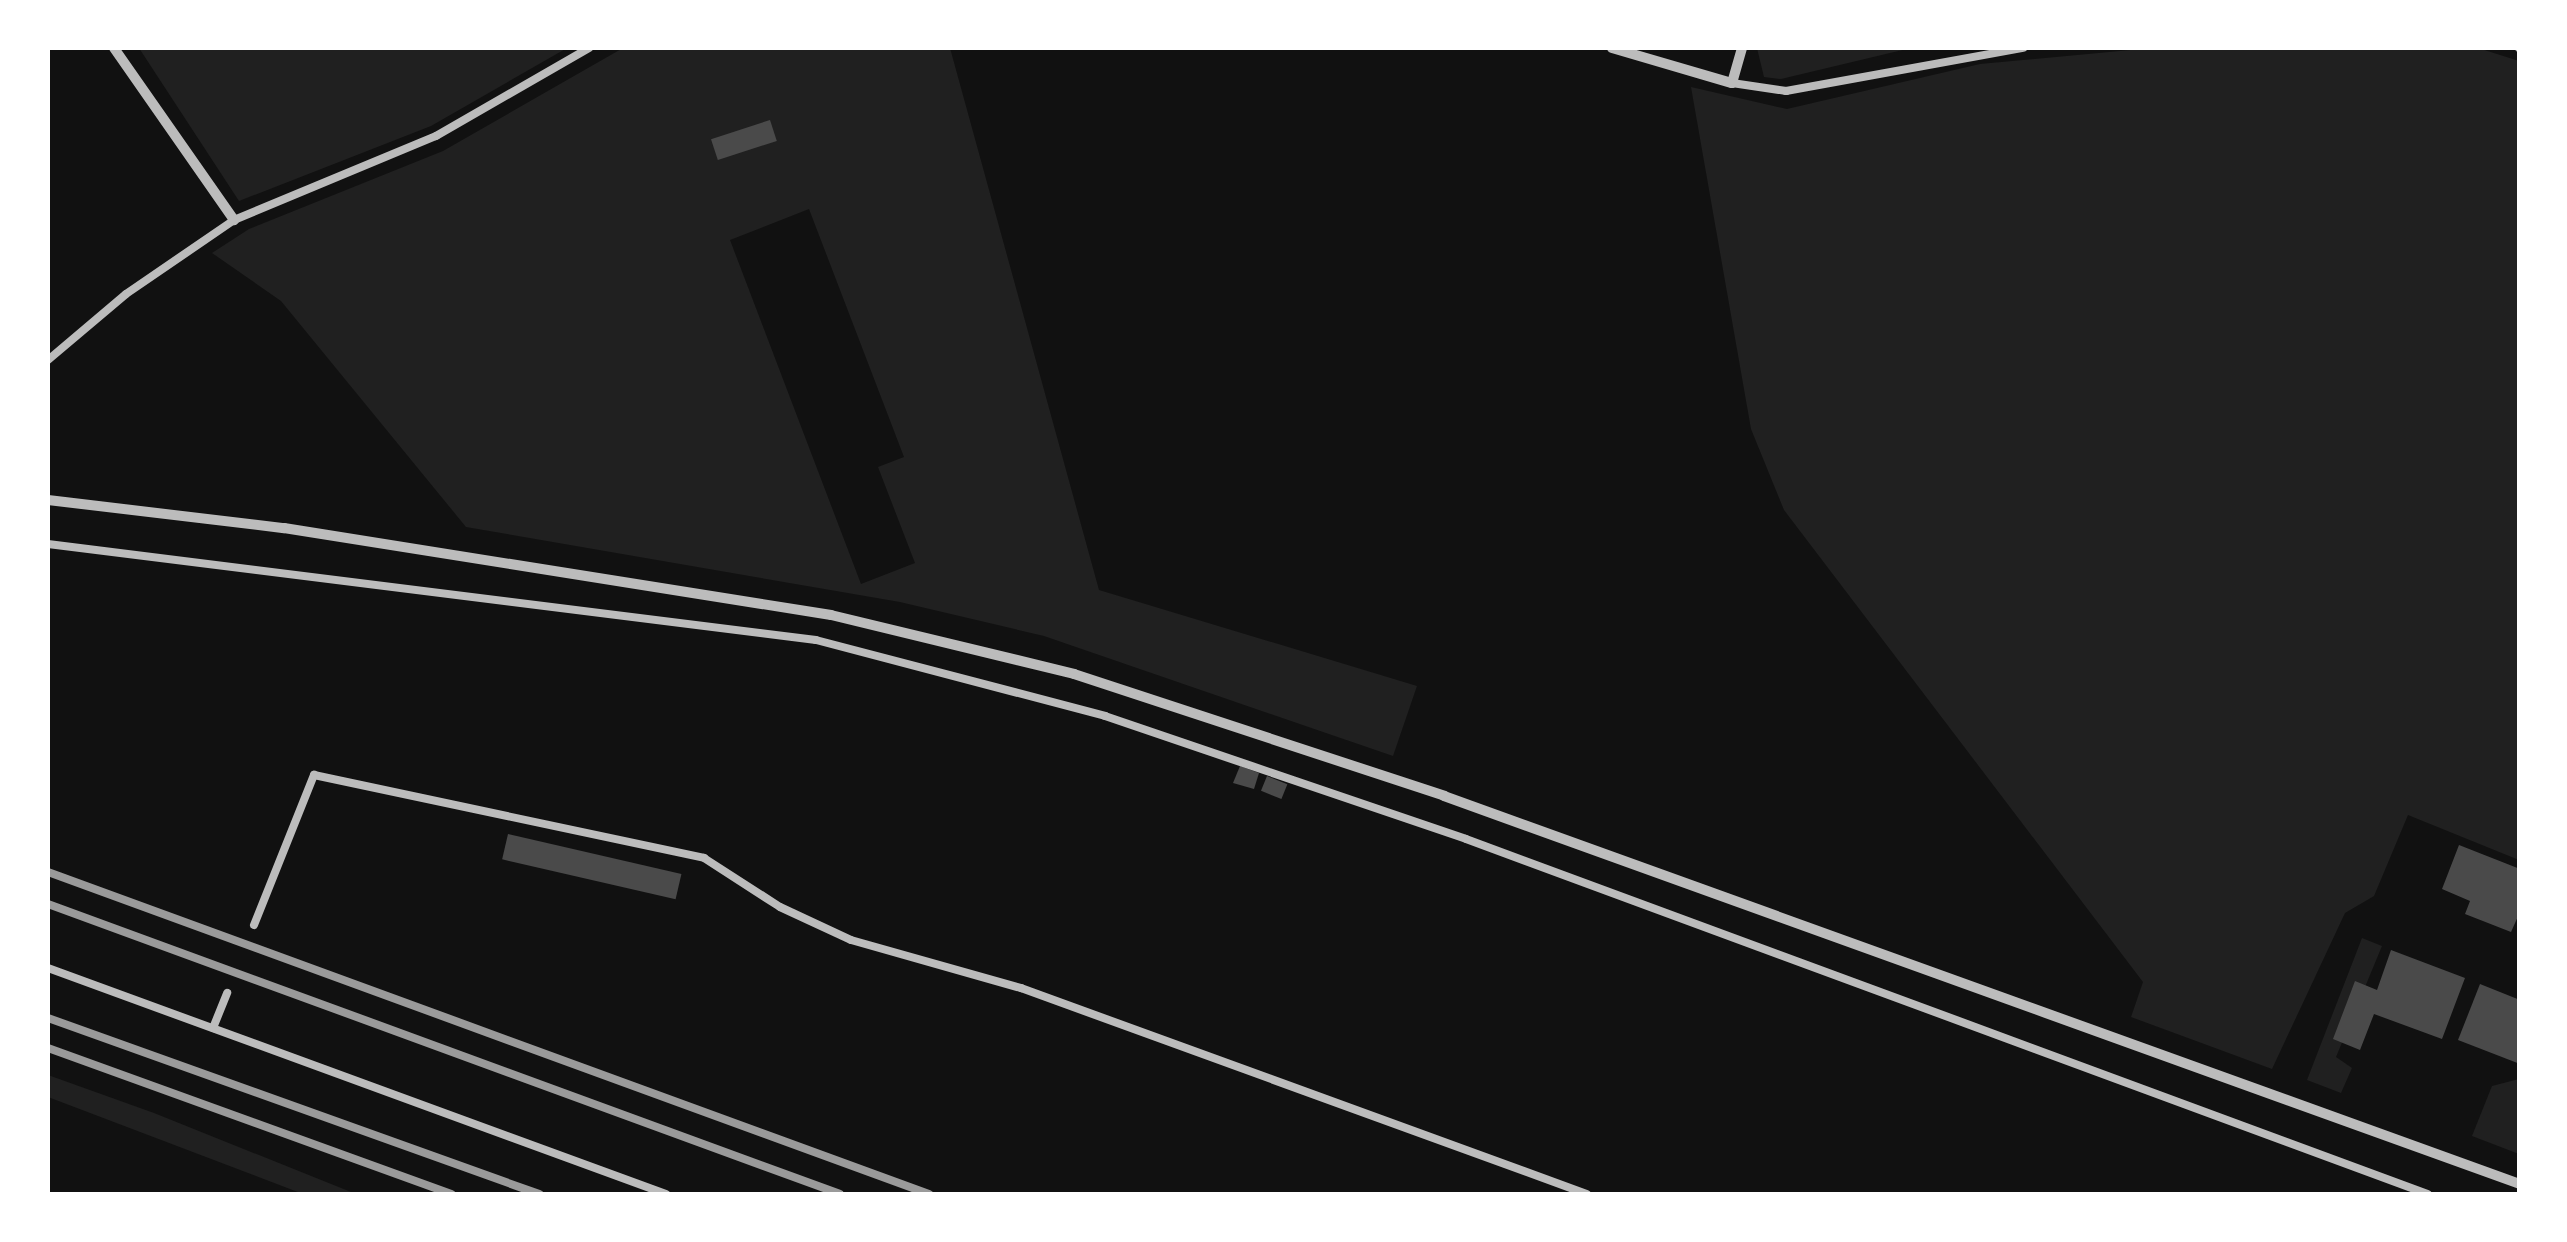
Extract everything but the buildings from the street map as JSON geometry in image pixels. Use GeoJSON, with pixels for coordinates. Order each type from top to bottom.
{"type":"FeatureCollection","features":[{"type":"Feature","properties":{"kind":"street"},"geometry":{"type":"LineString","coordinates":[[114,48],[166,130],[234,220]]}},
{"type":"Feature","properties":{"kind":"street"},"geometry":{"type":"LineString","coordinates":[[1612,48],[1732,83],[1742,48]]}},
{"type":"Feature","properties":{"kind":"street"},"geometry":{"type":"LineString","coordinates":[[48,500],[284,528],[831,615],[1074,674],[1444,796],[2520,1184]]}},
{"type":"Feature","properties":{"kind":"lane"},"geometry":{"type":"LineString","coordinates":[[48,360],[126,294],[234,220],[436,136],[589,48]]}},
{"type":"Feature","properties":{"kind":"lane"},"geometry":{"type":"LineString","coordinates":[[1732,83],[1786,91],[2023,48]]}},
{"type":"Feature","properties":{"kind":"lane"},"geometry":{"type":"LineString","coordinates":[[48,544],[816,640],[1105,716],[1466,840],[2428,1194]]}},
{"type":"Feature","properties":{"kind":"lane"},"geometry":{"type":"LineString","coordinates":[[254,925],[314,775],[704,858],[780,908],[852,940],[1021,988],[1587,1194]]}},
{"type":"Feature","properties":{"kind":"lane"},"geometry":{"type":"LineString","coordinates":[[48,968],[666,1194]]}},
{"type":"Feature","properties":{"kind":"lane"},"geometry":{"type":"LineString","coordinates":[[213,1028],[227,993]]}},
{"type":"Feature","properties":{"kind":"shaded area"},"geometry":{"type":"Polygon","coordinates":[[[139,48],[567,48],[431,126],[239,201],[139,48]]]}},
{"type":"Feature","properties":{"kind":"shaded area"},"geometry":{"type":"Polygon","coordinates":[[[623,48],[950,48],[1099,590],[1417,686],[1393,756],[1044,636],[900,602],[466,527],[281,301],[212,253],[249,229],[443,151],[623,48]],[[809,209],[730,240],[861,584],[915,563],[878,467],[904,457],[809,209]]]}},
{"type":"Feature","properties":{"kind":"shaded area"},"geometry":{"type":"Polygon","coordinates":[[[1757,48],[1911,48],[1781,79],[1764,77],[1757,48]]]}},
{"type":"Feature","properties":{"kind":"shaded area"},"geometry":{"type":"Polygon","coordinates":[[[2152,48],[2478,48],[2519,61],[2519,860],[2408,815],[2374,896],[2345,913],[2272,1069],[2131,1017],[2143,982],[1784,510],[1751,429],[1691,87],[1787,109],[1980,64],[2152,48]]]}},
{"type":"Feature","properties":{"kind":"shaded area"},"geometry":{"type":"Polygon","coordinates":[[[2362,938],[2382,946],[2336,1057],[2352,1068],[2341,1093],[2307,1080],[2362,938]]]}},
{"type":"Feature","properties":{"kind":"shaded area"},"geometry":{"type":"Polygon","coordinates":[[[48,1075],[356,1194],[303,1194],[48,1097],[48,1075]]]}},
{"type":"Feature","properties":{"kind":"shaded area"},"geometry":{"type":"Polygon","coordinates":[[[2520,1079],[2519,1154],[2472,1136],[2492,1086],[2520,1079]]]}},
{"type":"Feature","properties":{"kind":"railway"},"geometry":{"type":"LineString","coordinates":[[48,872],[929,1194]]}},
{"type":"Feature","properties":{"kind":"railway"},"geometry":{"type":"LineString","coordinates":[[48,904],[840,1194]]}},
{"type":"Feature","properties":{"kind":"railway"},"geometry":{"type":"LineString","coordinates":[[48,1018],[539,1194]]}},
{"type":"Feature","properties":{"kind":"railway"},"geometry":{"type":"LineString","coordinates":[[48,1048],[451,1194]]}}]}
